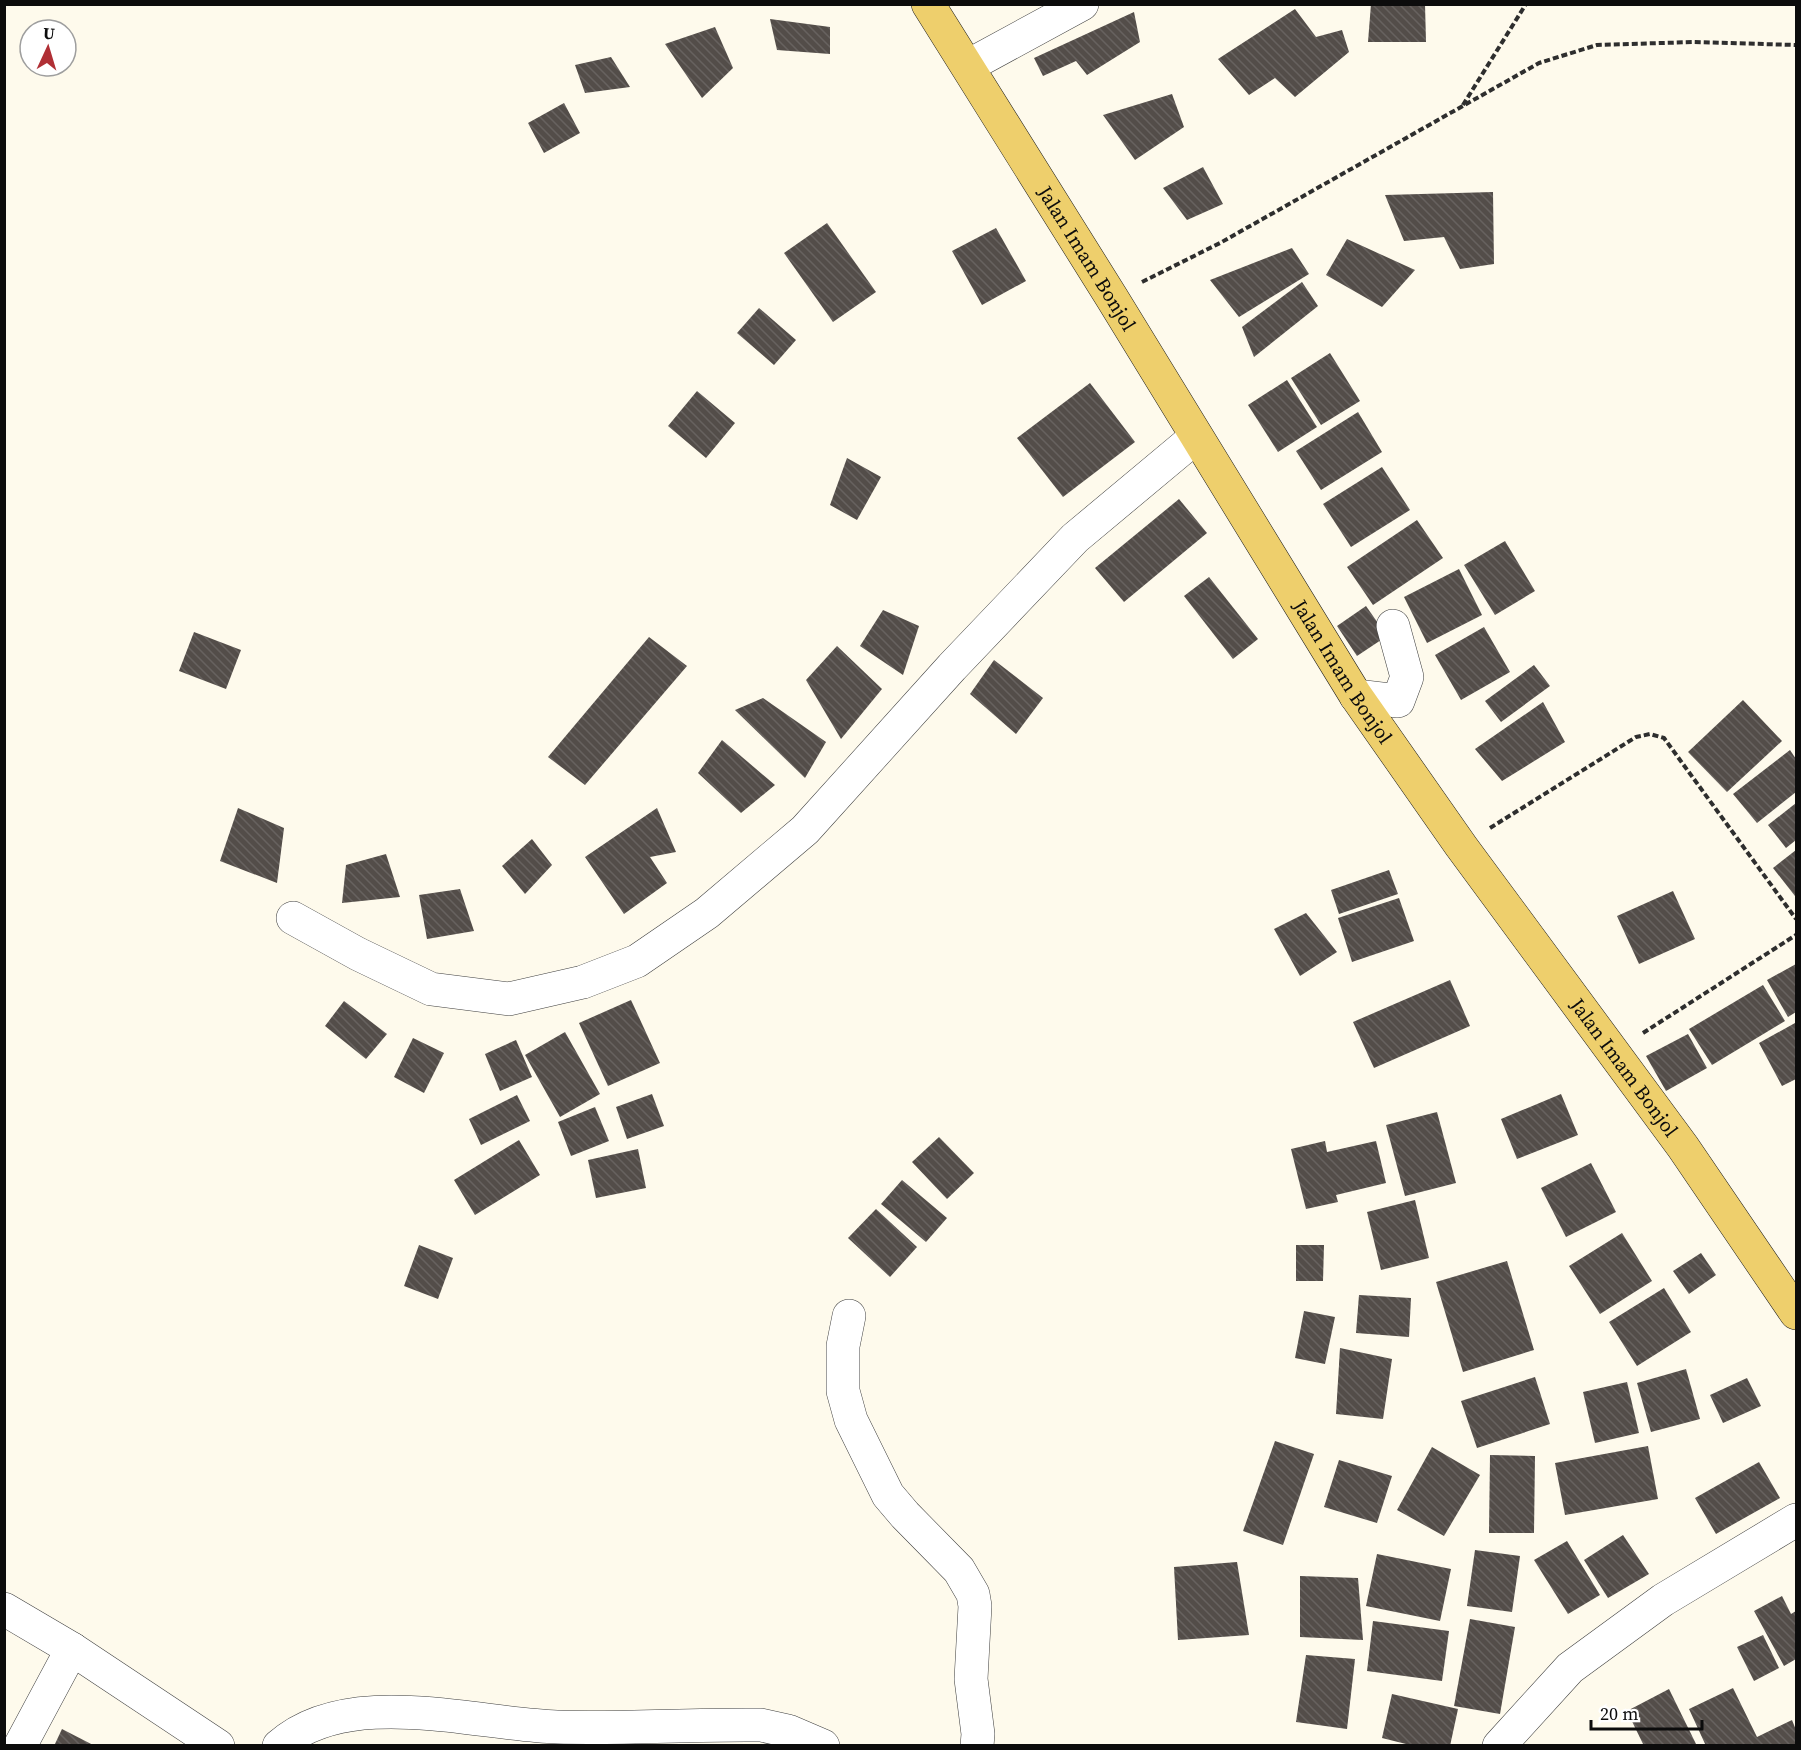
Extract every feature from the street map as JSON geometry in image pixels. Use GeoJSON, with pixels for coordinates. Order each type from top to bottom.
{"type":"FeatureCollection","features":[{"type":"Feature","properties":{"kind":"main road","name":"Jalan Imam Bonjol"},"geometry":{"type":"LineString","coordinates":[[928,4],[1079,249],[1112,298],[1356,696],[1461,846],[1683,1147],[1797,1313]]}},
{"type":"Feature","properties":{"kind":"street"},"geometry":{"type":"LineString","coordinates":[[968,66],[1082,4]]}},
{"type":"Feature","properties":{"kind":"street"},"geometry":{"type":"LineString","coordinates":[[293,918],[358,954],[431,989],[509,999],[583,982],[637,961],[706,913],[805,830],[952,667],[1075,538],[1196,437]]}},
{"type":"Feature","properties":{"kind":"street"},"geometry":{"type":"LineString","coordinates":[[1356,696],[1398,701],[1407,677],[1394,626]]}},
{"type":"Feature","properties":{"kind":"street"},"geometry":{"type":"LineString","coordinates":[[849,1316],[843,1346],[843,1391],[851,1420],[874,1471],[888,1495],[959,1570],[974,1594],[971,1680],[978,1734],[977,1746]]}},
{"type":"Feature","properties":{"kind":"street"},"geometry":{"type":"LineString","coordinates":[[1500,1746],[1570,1668],[1663,1600],[1797,1520]]}},
{"type":"Feature","properties":{"kind":"street"},"geometry":{"type":"LineString","coordinates":[[4,1610],[72,1649],[218,1746]]}},
{"type":"Feature","properties":{"kind":"street"},"geometry":{"type":"LineString","coordinates":[[20,1746],[72,1649]]}},
{"type":"Feature","properties":{"kind":"street"},"geometry":{"type":"LineString","coordinates":[[279,1746],[289,1737],[317,1722],[349,1714],[386,1711],[556,1727],[761,1725],[788,1731],[823,1746]]}},
{"type":"Feature","properties":{"kind":"path"},"geometry":{"type":"LineString","coordinates":[[1463,105],[1526,4]]}},
{"type":"Feature","properties":{"kind":"path"},"geometry":{"type":"LineString","coordinates":[[1112,298],[1220,243],[1539,63],[1597,45],[1694,42],[1797,45]]}},
{"type":"Feature","properties":{"kind":"path"},"geometry":{"type":"LineString","coordinates":[[1461,846],[1636,737],[1650,734],[1664,738],[1797,919]]}},
{"type":"Feature","properties":{"kind":"path"},"geometry":{"type":"LineString","coordinates":[[1613,1052],[1797,935]]}},
{"type":"Feature","properties":{"kind":"building"},"geometry":{"type":"Polygon","coordinates":[[[1371,4],[1425,4],[1426,42],[1368,42],[1371,4]]]}},
{"type":"Feature","properties":{"kind":"building"},"geometry":{"type":"Polygon","coordinates":[[[1295,9],[1316,37],[1342,30],[1349,52],[1295,97],[1275,78],[1249,95],[1218,59],[1295,9]]]}},
{"type":"Feature","properties":{"kind":"building"},"geometry":{"type":"Polygon","coordinates":[[[1134,12],[1140,42],[1087,75],[1076,61],[1043,76],[1034,58],[1134,12]]]}},
{"type":"Feature","properties":{"kind":"building"},"geometry":{"type":"Polygon","coordinates":[[[770,19],[830,27],[830,54],[777,50],[770,19]]]}},
{"type":"Feature","properties":{"kind":"building"},"geometry":{"type":"Polygon","coordinates":[[[715,27],[733,68],[702,98],[665,44],[715,27]]]}},
{"type":"Feature","properties":{"kind":"building"},"geometry":{"type":"Polygon","coordinates":[[[611,57],[630,87],[585,93],[575,65],[611,57]]]}},
{"type":"Feature","properties":{"kind":"building"},"geometry":{"type":"Polygon","coordinates":[[[1172,94],[1184,127],[1135,160],[1103,115],[1172,94]]]}},
{"type":"Feature","properties":{"kind":"building"},"geometry":{"type":"Polygon","coordinates":[[[564,103],[580,133],[544,153],[528,123],[564,103]]]}},
{"type":"Feature","properties":{"kind":"building"},"geometry":{"type":"Polygon","coordinates":[[[1203,167],[1223,204],[1187,220],[1163,188],[1203,167]]]}},
{"type":"Feature","properties":{"kind":"building"},"geometry":{"type":"Polygon","coordinates":[[[1493,192],[1494,264],[1460,269],[1444,237],[1404,241],[1385,195],[1493,192]]]}},
{"type":"Feature","properties":{"kind":"building"},"geometry":{"type":"Polygon","coordinates":[[[827,223],[876,292],[833,322],[784,253],[827,223]]]}},
{"type":"Feature","properties":{"kind":"building"},"geometry":{"type":"Polygon","coordinates":[[[996,228],[1026,281],[982,305],[952,251],[996,228]]]}},
{"type":"Feature","properties":{"kind":"building"},"geometry":{"type":"Polygon","coordinates":[[[1347,239],[1415,270],[1382,307],[1326,275],[1347,239]]]}},
{"type":"Feature","properties":{"kind":"building"},"geometry":{"type":"Polygon","coordinates":[[[1292,248],[1309,274],[1239,317],[1210,280],[1292,248]]]}},
{"type":"Feature","properties":{"kind":"building"},"geometry":{"type":"Polygon","coordinates":[[[1302,282],[1318,306],[1254,357],[1242,327],[1302,282]]]}},
{"type":"Feature","properties":{"kind":"building"},"geometry":{"type":"Polygon","coordinates":[[[759,308],[796,340],[774,365],[737,333],[759,308]]]}},
{"type":"Feature","properties":{"kind":"building"},"geometry":{"type":"Polygon","coordinates":[[[1330,353],[1360,401],[1321,425],[1291,378],[1330,353]]]}},
{"type":"Feature","properties":{"kind":"building"},"geometry":{"type":"Polygon","coordinates":[[[1287,380],[1317,427],[1278,452],[1248,405],[1287,380]]]}},
{"type":"Feature","properties":{"kind":"building"},"geometry":{"type":"Polygon","coordinates":[[[1090,383],[1135,442],[1063,497],[1017,438],[1090,383]]]}},
{"type":"Feature","properties":{"kind":"building"},"geometry":{"type":"Polygon","coordinates":[[[697,391],[735,423],[706,458],[668,426],[697,391]]]}},
{"type":"Feature","properties":{"kind":"building"},"geometry":{"type":"Polygon","coordinates":[[[1358,412],[1382,452],[1321,490],[1296,451],[1358,412]]]}},
{"type":"Feature","properties":{"kind":"building"},"geometry":{"type":"Polygon","coordinates":[[[847,458],[881,477],[857,520],[830,505],[847,458]]]}},
{"type":"Feature","properties":{"kind":"building"},"geometry":{"type":"Polygon","coordinates":[[[1382,467],[1410,510],[1351,547],[1323,504],[1382,467]]]}},
{"type":"Feature","properties":{"kind":"building"},"geometry":{"type":"Polygon","coordinates":[[[1179,499],[1207,533],[1124,602],[1095,568],[1179,499]]]}},
{"type":"Feature","properties":{"kind":"building"},"geometry":{"type":"Polygon","coordinates":[[[1417,520],[1443,558],[1373,605],[1347,567],[1417,520]]]}},
{"type":"Feature","properties":{"kind":"building"},"geometry":{"type":"Polygon","coordinates":[[[1505,541],[1535,591],[1495,615],[1464,565],[1505,541]]]}},
{"type":"Feature","properties":{"kind":"building"},"geometry":{"type":"Polygon","coordinates":[[[1459,569],[1482,615],[1427,643],[1404,597],[1459,569]]]}},
{"type":"Feature","properties":{"kind":"building"},"geometry":{"type":"Polygon","coordinates":[[[1209,577],[1258,639],[1233,659],[1184,596],[1209,577]]]}},
{"type":"Feature","properties":{"kind":"building"},"geometry":{"type":"Polygon","coordinates":[[[1366,606],[1387,636],[1357,656],[1337,626],[1366,606]]]}},
{"type":"Feature","properties":{"kind":"building"},"geometry":{"type":"Polygon","coordinates":[[[883,610],[919,626],[903,675],[860,646],[883,610]]]}},
{"type":"Feature","properties":{"kind":"building"},"geometry":{"type":"Polygon","coordinates":[[[1484,627],[1510,672],[1461,700],[1435,655],[1484,627]]]}},
{"type":"Feature","properties":{"kind":"building"},"geometry":{"type":"Polygon","coordinates":[[[194,632],[241,650],[226,689],[179,671],[194,632]]]}},
{"type":"Feature","properties":{"kind":"building"},"geometry":{"type":"Polygon","coordinates":[[[649,637],[687,666],[585,785],[548,757],[649,637]]]}},
{"type":"Feature","properties":{"kind":"building"},"geometry":{"type":"Polygon","coordinates":[[[837,646],[882,689],[841,739],[806,680],[837,646]]]}},
{"type":"Feature","properties":{"kind":"building"},"geometry":{"type":"Polygon","coordinates":[[[994,660],[1043,698],[1016,734],[970,694],[994,660]]]}},
{"type":"Feature","properties":{"kind":"building"},"geometry":{"type":"Polygon","coordinates":[[[1534,665],[1550,686],[1501,722],[1485,701],[1534,665]]]}},
{"type":"Feature","properties":{"kind":"building"},"geometry":{"type":"Polygon","coordinates":[[[763,698],[826,742],[805,778],[735,710],[763,698]]]}},
{"type":"Feature","properties":{"kind":"building"},"geometry":{"type":"Polygon","coordinates":[[[1743,700],[1782,741],[1727,792],[1688,752],[1743,700]]]}},
{"type":"Feature","properties":{"kind":"building"},"geometry":{"type":"Polygon","coordinates":[[[1543,702],[1565,742],[1502,781],[1475,749],[1543,702]]]}},
{"type":"Feature","properties":{"kind":"building"},"geometry":{"type":"Polygon","coordinates":[[[722,740],[775,785],[741,813],[698,773],[722,740]]]}},
{"type":"Feature","properties":{"kind":"building"},"geometry":{"type":"Polygon","coordinates":[[[1790,750],[1796,759],[1796,792],[1757,823],[1733,794],[1790,750]]]}},
{"type":"Feature","properties":{"kind":"building"},"geometry":{"type":"Polygon","coordinates":[[[1796,803],[1796,840],[1786,848],[1768,825],[1796,803]]]}},
{"type":"Feature","properties":{"kind":"building"},"geometry":{"type":"Polygon","coordinates":[[[238,808],[284,828],[277,883],[220,861],[238,808]]]}},
{"type":"Feature","properties":{"kind":"building"},"geometry":{"type":"Polygon","coordinates":[[[657,808],[676,852],[650,857],[667,883],[624,914],[585,857],[657,808]]]}},
{"type":"Feature","properties":{"kind":"building"},"geometry":{"type":"Polygon","coordinates":[[[532,839],[552,865],[525,894],[502,866],[532,839]]]}},
{"type":"Feature","properties":{"kind":"building"},"geometry":{"type":"Polygon","coordinates":[[[1796,850],[1796,894],[1795,896],[1773,868],[1796,850]]]}},
{"type":"Feature","properties":{"kind":"building"},"geometry":{"type":"Polygon","coordinates":[[[386,854],[400,897],[342,903],[346,865],[386,854]]]}},
{"type":"Feature","properties":{"kind":"building"},"geometry":{"type":"Polygon","coordinates":[[[1389,870],[1398,894],[1339,914],[1331,890],[1389,870]]]}},
{"type":"Feature","properties":{"kind":"building"},"geometry":{"type":"Polygon","coordinates":[[[460,889],[474,931],[427,939],[419,895],[460,889]]]}},
{"type":"Feature","properties":{"kind":"building"},"geometry":{"type":"Polygon","coordinates":[[[1673,891],[1695,939],[1639,964],[1617,916],[1673,891]]]}},
{"type":"Feature","properties":{"kind":"building"},"geometry":{"type":"Polygon","coordinates":[[[1399,898],[1414,941],[1352,962],[1338,918],[1399,898]]]}},
{"type":"Feature","properties":{"kind":"building"},"geometry":{"type":"Polygon","coordinates":[[[1306,913],[1337,952],[1300,976],[1274,929],[1306,913]]]}},
{"type":"Feature","properties":{"kind":"building"},"geometry":{"type":"Polygon","coordinates":[[[1796,964],[1796,1012],[1788,1017],[1767,980],[1796,964]]]}},
{"type":"Feature","properties":{"kind":"building"},"geometry":{"type":"Polygon","coordinates":[[[1450,980],[1470,1026],[1374,1068],[1353,1022],[1450,980]]]}},
{"type":"Feature","properties":{"kind":"building"},"geometry":{"type":"Polygon","coordinates":[[[1763,985],[1785,1021],[1712,1065],[1689,1029],[1763,985]]]}},
{"type":"Feature","properties":{"kind":"building"},"geometry":{"type":"Polygon","coordinates":[[[631,1000],[660,1063],[608,1086],[579,1023],[631,1000]]]}},
{"type":"Feature","properties":{"kind":"building"},"geometry":{"type":"Polygon","coordinates":[[[344,1001],[387,1034],[366,1059],[325,1026],[344,1001]]]}},
{"type":"Feature","properties":{"kind":"building"},"geometry":{"type":"Polygon","coordinates":[[[1795,1023],[1796,1079],[1782,1086],[1759,1043],[1795,1023]]]}},
{"type":"Feature","properties":{"kind":"building"},"geometry":{"type":"Polygon","coordinates":[[[565,1032],[600,1094],[560,1117],[525,1055],[565,1032]]]}},
{"type":"Feature","properties":{"kind":"building"},"geometry":{"type":"Polygon","coordinates":[[[1688,1034],[1707,1068],[1666,1091],[1646,1056],[1688,1034]]]}},
{"type":"Feature","properties":{"kind":"building"},"geometry":{"type":"Polygon","coordinates":[[[413,1038],[444,1053],[424,1093],[394,1077],[413,1038]]]}},
{"type":"Feature","properties":{"kind":"building"},"geometry":{"type":"Polygon","coordinates":[[[516,1040],[532,1077],[500,1091],[485,1054],[516,1040]]]}},
{"type":"Feature","properties":{"kind":"building"},"geometry":{"type":"Polygon","coordinates":[[[652,1094],[664,1126],[627,1139],[616,1107],[652,1094]]]}},
{"type":"Feature","properties":{"kind":"building"},"geometry":{"type":"Polygon","coordinates":[[[1561,1094],[1578,1135],[1517,1159],[1501,1119],[1561,1094]]]}},
{"type":"Feature","properties":{"kind":"building"},"geometry":{"type":"Polygon","coordinates":[[[517,1095],[530,1121],[481,1145],[469,1119],[517,1095]]]}},
{"type":"Feature","properties":{"kind":"building"},"geometry":{"type":"Polygon","coordinates":[[[595,1107],[609,1141],[571,1156],[558,1122],[595,1107]]]}},
{"type":"Feature","properties":{"kind":"building"},"geometry":{"type":"Polygon","coordinates":[[[1437,1112],[1456,1183],[1405,1196],[1386,1125],[1437,1112]]]}},
{"type":"Feature","properties":{"kind":"building"},"geometry":{"type":"Polygon","coordinates":[[[939,1137],[974,1173],[947,1199],[912,1162],[939,1137]]]}},
{"type":"Feature","properties":{"kind":"building"},"geometry":{"type":"Polygon","coordinates":[[[519,1140],[540,1175],[475,1215],[454,1180],[519,1140]]]}},
{"type":"Feature","properties":{"kind":"building"},"geometry":{"type":"Polygon","coordinates":[[[1325,1141],[1327,1152],[1376,1141],[1386,1183],[1336,1195],[1338,1202],[1306,1209],[1291,1149],[1325,1141]]]}},
{"type":"Feature","properties":{"kind":"building"},"geometry":{"type":"Polygon","coordinates":[[[638,1149],[646,1188],[596,1198],[588,1160],[638,1149]]]}},
{"type":"Feature","properties":{"kind":"building"},"geometry":{"type":"Polygon","coordinates":[[[1591,1163],[1616,1212],[1566,1237],[1541,1188],[1591,1163]]]}},
{"type":"Feature","properties":{"kind":"building"},"geometry":{"type":"Polygon","coordinates":[[[902,1180],[947,1218],[926,1242],[881,1204],[902,1180]]]}},
{"type":"Feature","properties":{"kind":"building"},"geometry":{"type":"Polygon","coordinates":[[[1415,1200],[1429,1258],[1381,1270],[1367,1212],[1415,1200]]]}},
{"type":"Feature","properties":{"kind":"building"},"geometry":{"type":"Polygon","coordinates":[[[876,1209],[917,1247],[890,1277],[848,1238],[876,1209]]]}},
{"type":"Feature","properties":{"kind":"building"},"geometry":{"type":"Polygon","coordinates":[[[1622,1233],[1652,1281],[1600,1314],[1569,1266],[1622,1233]]]}},
{"type":"Feature","properties":{"kind":"building"},"geometry":{"type":"Polygon","coordinates":[[[419,1245],[453,1258],[438,1299],[404,1286],[419,1245]]]}},
{"type":"Feature","properties":{"kind":"building"},"geometry":{"type":"Polygon","coordinates":[[[1296,1245],[1324,1245],[1323,1281],[1296,1281],[1296,1245]]]}},
{"type":"Feature","properties":{"kind":"building"},"geometry":{"type":"Polygon","coordinates":[[[1701,1253],[1716,1275],[1689,1294],[1673,1271],[1701,1253]]]}},
{"type":"Feature","properties":{"kind":"building"},"geometry":{"type":"Polygon","coordinates":[[[1507,1261],[1534,1350],[1463,1372],[1436,1282],[1507,1261]]]}},
{"type":"Feature","properties":{"kind":"building"},"geometry":{"type":"Polygon","coordinates":[[[1664,1288],[1691,1332],[1637,1366],[1609,1322],[1664,1288]]]}},
{"type":"Feature","properties":{"kind":"building"},"geometry":{"type":"Polygon","coordinates":[[[1359,1295],[1411,1298],[1409,1337],[1356,1333],[1359,1295]]]}},
{"type":"Feature","properties":{"kind":"building"},"geometry":{"type":"Polygon","coordinates":[[[1304,1311],[1335,1317],[1325,1364],[1295,1358],[1304,1311]]]}},
{"type":"Feature","properties":{"kind":"building"},"geometry":{"type":"Polygon","coordinates":[[[1340,1348],[1392,1359],[1383,1419],[1336,1414],[1340,1348]]]}},
{"type":"Feature","properties":{"kind":"building"},"geometry":{"type":"Polygon","coordinates":[[[1686,1369],[1700,1419],[1651,1432],[1637,1383],[1686,1369]]]}},
{"type":"Feature","properties":{"kind":"building"},"geometry":{"type":"Polygon","coordinates":[[[1535,1377],[1550,1424],[1477,1448],[1461,1401],[1535,1377]]]}},
{"type":"Feature","properties":{"kind":"building"},"geometry":{"type":"Polygon","coordinates":[[[1747,1378],[1761,1406],[1723,1423],[1710,1395],[1747,1378]]]}},
{"type":"Feature","properties":{"kind":"building"},"geometry":{"type":"Polygon","coordinates":[[[1627,1382],[1639,1433],[1595,1443],[1583,1392],[1627,1382]]]}},
{"type":"Feature","properties":{"kind":"building"},"geometry":{"type":"Polygon","coordinates":[[[1275,1441],[1314,1454],[1283,1545],[1243,1531],[1275,1441]]]}},
{"type":"Feature","properties":{"kind":"building"},"geometry":{"type":"Polygon","coordinates":[[[1648,1446],[1658,1499],[1565,1515],[1555,1463],[1648,1446]]]}},
{"type":"Feature","properties":{"kind":"building"},"geometry":{"type":"Polygon","coordinates":[[[1432,1447],[1480,1475],[1444,1536],[1397,1510],[1432,1447]]]}},
{"type":"Feature","properties":{"kind":"building"},"geometry":{"type":"Polygon","coordinates":[[[1490,1455],[1535,1456],[1534,1533],[1489,1533],[1490,1455]]]}},
{"type":"Feature","properties":{"kind":"building"},"geometry":{"type":"Polygon","coordinates":[[[1339,1460],[1392,1476],[1377,1523],[1324,1507],[1339,1460]]]}},
{"type":"Feature","properties":{"kind":"building"},"geometry":{"type":"Polygon","coordinates":[[[1759,1462],[1780,1498],[1716,1534],[1695,1498],[1759,1462]]]}},
{"type":"Feature","properties":{"kind":"building"},"geometry":{"type":"Polygon","coordinates":[[[1623,1535],[1649,1574],[1608,1598],[1584,1560],[1623,1535]]]}},
{"type":"Feature","properties":{"kind":"building"},"geometry":{"type":"Polygon","coordinates":[[[1567,1541],[1600,1595],[1568,1614],[1534,1560],[1567,1541]]]}},
{"type":"Feature","properties":{"kind":"building"},"geometry":{"type":"Polygon","coordinates":[[[1475,1550],[1520,1556],[1512,1612],[1467,1606],[1475,1550]]]}},
{"type":"Feature","properties":{"kind":"building"},"geometry":{"type":"Polygon","coordinates":[[[1377,1554],[1451,1569],[1440,1621],[1366,1606],[1377,1554]]]}},
{"type":"Feature","properties":{"kind":"building"},"geometry":{"type":"Polygon","coordinates":[[[1237,1562],[1249,1635],[1178,1640],[1174,1567],[1237,1562]]]}},
{"type":"Feature","properties":{"kind":"building"},"geometry":{"type":"Polygon","coordinates":[[[1300,1576],[1358,1578],[1363,1640],[1300,1637],[1300,1576]]]}},
{"type":"Feature","properties":{"kind":"building"},"geometry":{"type":"Polygon","coordinates":[[[1782,1596],[1791,1614],[1796,1611],[1796,1659],[1784,1666],[1754,1611],[1782,1596]]]}},
{"type":"Feature","properties":{"kind":"building"},"geometry":{"type":"Polygon","coordinates":[[[1470,1619],[1515,1627],[1500,1714],[1454,1706],[1470,1619]]]}},
{"type":"Feature","properties":{"kind":"building"},"geometry":{"type":"Polygon","coordinates":[[[1373,1621],[1449,1631],[1442,1681],[1367,1671],[1373,1621]]]}},
{"type":"Feature","properties":{"kind":"building"},"geometry":{"type":"Polygon","coordinates":[[[1763,1635],[1779,1668],[1754,1681],[1737,1647],[1763,1635]]]}},
{"type":"Feature","properties":{"kind":"building"},"geometry":{"type":"Polygon","coordinates":[[[1306,1655],[1355,1659],[1347,1729],[1296,1722],[1306,1655]]]}},
{"type":"Feature","properties":{"kind":"building"},"geometry":{"type":"Polygon","coordinates":[[[1733,1688],[1757,1737],[1792,1720],[1796,1730],[1796,1746],[1706,1746],[1689,1709],[1733,1688]]]}},
{"type":"Feature","properties":{"kind":"building"},"geometry":{"type":"Polygon","coordinates":[[[1669,1689],[1697,1746],[1644,1746],[1627,1711],[1669,1689]]]}},
{"type":"Feature","properties":{"kind":"building"},"geometry":{"type":"Polygon","coordinates":[[[1392,1694],[1458,1709],[1450,1746],[1414,1746],[1382,1738],[1392,1694]]]}},
{"type":"Feature","properties":{"kind":"building"},"geometry":{"type":"Polygon","coordinates":[[[62,1729],[95,1746],[54,1746],[62,1729]]]}}]}
